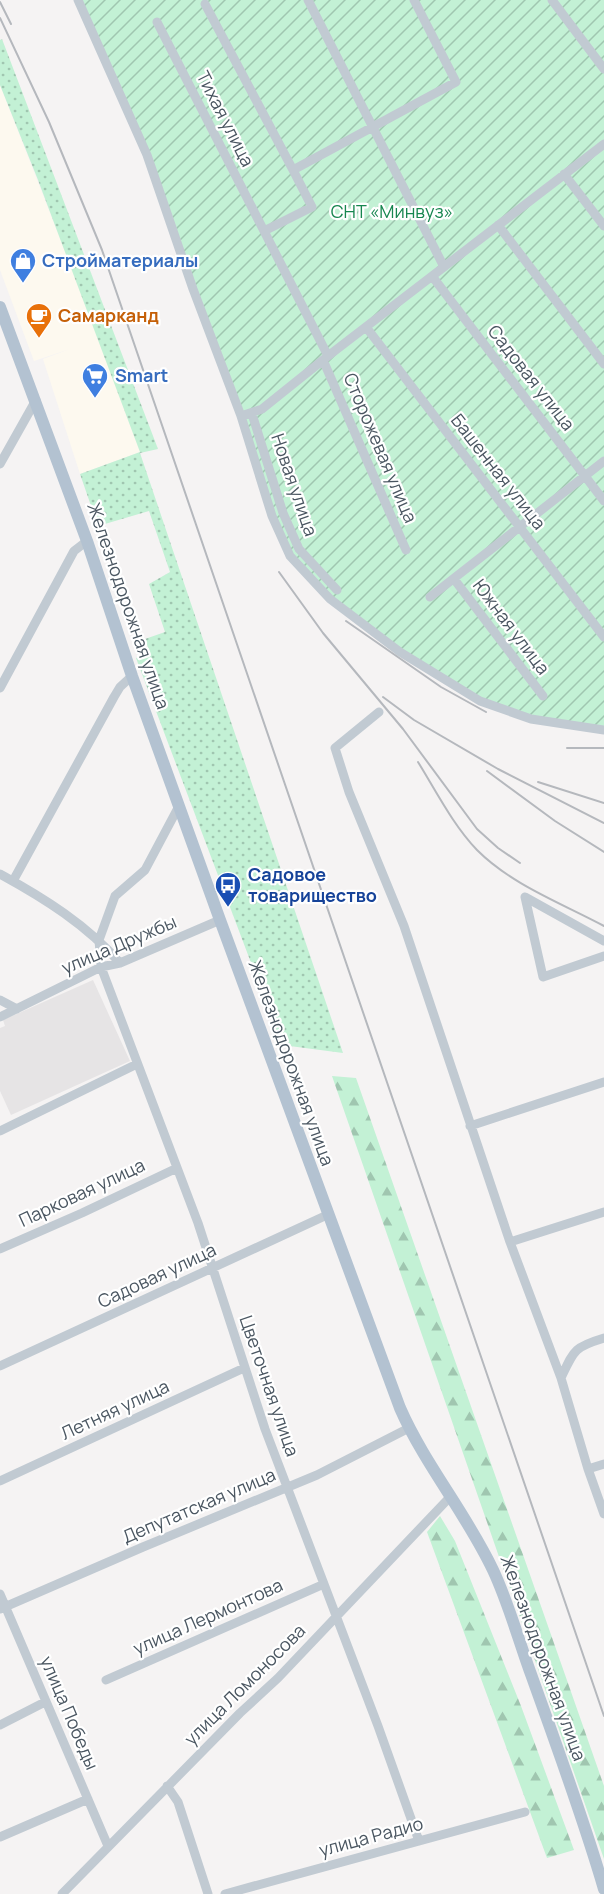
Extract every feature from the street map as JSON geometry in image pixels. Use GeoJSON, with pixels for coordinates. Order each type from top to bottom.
{"type":"FeatureCollection","features":[{"type":"Feature","properties":{"kind":"main road","name":"Железнодорожная улица"},"geometry":{"type":"LineString","coordinates":[[0,307],[87,541],[132,676],[327,1215],[409,1428],[437,1478],[476,1538],[494,1573],[582,1817],[604,1889]]}},
{"type":"Feature","properties":{"kind":"street"},"geometry":{"type":"LineString","coordinates":[[78,0],[147,155],[193,289],[241,416],[272,516],[290,556],[330,599],[400,652],[480,700],[531,719],[604,730]]}},
{"type":"Feature","properties":{"kind":"street"},"geometry":{"type":"LineString","coordinates":[[308,0],[444,267]]}},
{"type":"Feature","properties":{"kind":"street"},"geometry":{"type":"LineString","coordinates":[[293,170],[456,82],[414,0]]}},
{"type":"Feature","properties":{"kind":"street"},"geometry":{"type":"LineString","coordinates":[[552,0],[604,69]]}},
{"type":"Feature","properties":{"kind":"street"},"geometry":{"type":"LineString","coordinates":[[205,4],[312,207],[264,231]]}},
{"type":"Feature","properties":{"kind":"street","name":"Тихая улица"},"geometry":{"type":"LineString","coordinates":[[157,22],[326,358]]}},
{"type":"Feature","properties":{"kind":"street"},"geometry":{"type":"LineString","coordinates":[[241,416],[262,409],[604,144]]}},
{"type":"Feature","properties":{"kind":"street"},"geometry":{"type":"LineString","coordinates":[[564,174],[604,226]]}},
{"type":"Feature","properties":{"kind":"street"},"geometry":{"type":"LineString","coordinates":[[498,225],[604,364]]}},
{"type":"Feature","properties":{"kind":"street","name":"Садовая улица"},"geometry":{"type":"LineString","coordinates":[[432,276],[604,501]]}},
{"type":"Feature","properties":{"kind":"street","name":"Башенная улица"},"geometry":{"type":"LineString","coordinates":[[366,327],[604,637]]}},
{"type":"Feature","properties":{"kind":"street","name":"Сторожевая улица"},"geometry":{"type":"LineString","coordinates":[[326,358],[406,550]]}},
{"type":"Feature","properties":{"kind":"street"},"geometry":{"type":"LineString","coordinates":[[0,464],[36,400]]}},
{"type":"Feature","properties":{"kind":"street","name":"Новая улица"},"geometry":{"type":"LineString","coordinates":[[252,414],[283,513],[299,549],[337,590]]}},
{"type":"Feature","properties":{"kind":"street"},"geometry":{"type":"LineString","coordinates":[[430,597],[604,461]]}},
{"type":"Feature","properties":{"kind":"street"},"geometry":{"type":"LineString","coordinates":[[0,688],[74,551],[87,541]]}},
{"type":"Feature","properties":{"kind":"street","name":"Южная улица"},"geometry":{"type":"LineString","coordinates":[[454,579],[543,696]]}},
{"type":"Feature","properties":{"kind":"street"},"geometry":{"type":"LineString","coordinates":[[13,881],[120,687],[132,676]]}},
{"type":"Feature","properties":{"kind":"street"},"geometry":{"type":"LineString","coordinates":[[379,712],[335,748],[349,792],[404,926],[510,1242],[561,1378],[604,1514]]}},
{"type":"Feature","properties":{"kind":"street"},"geometry":{"type":"LineString","coordinates":[[99,940],[115,896],[145,870],[179,806]]}},
{"type":"Feature","properties":{"kind":"street"},"geometry":{"type":"LineString","coordinates":[[0,874],[60,910],[99,940],[120,963]]}},
{"type":"Feature","properties":{"kind":"street"},"geometry":{"type":"LineString","coordinates":[[604,941],[525,897],[543,977],[604,956]]}},
{"type":"Feature","properties":{"kind":"street","name":"улица Дружбы"},"geometry":{"type":"LineString","coordinates":[[0,1017],[101,966],[120,963],[220,920]]}},
{"type":"Feature","properties":{"kind":"street","name":"Цветочная улица"},"geometry":{"type":"LineString","coordinates":[[99,940],[101,966],[177,1168],[244,1368],[287,1487],[419,1841]]}},
{"type":"Feature","properties":{"kind":"street"},"geometry":{"type":"LineString","coordinates":[[0,1000],[17,1009]]}},
{"type":"Feature","properties":{"kind":"street"},"geometry":{"type":"LineString","coordinates":[[0,1131],[137,1064]]}},
{"type":"Feature","properties":{"kind":"street"},"geometry":{"type":"LineString","coordinates":[[470,1126],[604,1083]]}},
{"type":"Feature","properties":{"kind":"street","name":"Парковая улица"},"geometry":{"type":"LineString","coordinates":[[0,1249],[177,1168]]}},
{"type":"Feature","properties":{"kind":"street"},"geometry":{"type":"LineString","coordinates":[[510,1242],[604,1212]]}},
{"type":"Feature","properties":{"kind":"street","name":"Садовая улица"},"geometry":{"type":"LineString","coordinates":[[0,1366],[327,1215]]}},
{"type":"Feature","properties":{"kind":"street"},"geometry":{"type":"LineString","coordinates":[[561,1378],[571,1355],[577,1348],[604,1338]]}},
{"type":"Feature","properties":{"kind":"street","name":"Летняя улица"},"geometry":{"type":"LineString","coordinates":[[0,1481],[244,1368]]}},
{"type":"Feature","properties":{"kind":"street","name":"Депутатская улица"},"geometry":{"type":"LineString","coordinates":[[3,1608],[287,1487],[356,1456],[409,1428]]}},
{"type":"Feature","properties":{"kind":"street"},"geometry":{"type":"LineString","coordinates":[[588,1469],[604,1464]]}},
{"type":"Feature","properties":{"kind":"street","name":"улица Ломоносова"},"geometry":{"type":"LineString","coordinates":[[62,1894],[240,1713],[278,1678],[450,1497]]}},
{"type":"Feature","properties":{"kind":"street","name":"улица Лермонтова"},"geometry":{"type":"LineString","coordinates":[[106,1680],[324,1584]]}},
{"type":"Feature","properties":{"kind":"street","name":"улица Победы"},"geometry":{"type":"LineString","coordinates":[[0,1594],[3,1608],[108,1846]]}},
{"type":"Feature","properties":{"kind":"street"},"geometry":{"type":"LineString","coordinates":[[0,1725],[45,1701]]}},
{"type":"Feature","properties":{"kind":"street"},"geometry":{"type":"LineString","coordinates":[[167,1786],[178,1802],[208,1894]]}},
{"type":"Feature","properties":{"kind":"street"},"geometry":{"type":"LineString","coordinates":[[0,1837],[88,1799]]}},
{"type":"Feature","properties":{"kind":"street","name":"улица Радио"},"geometry":{"type":"LineString","coordinates":[[225,1894],[525,1812]]}},
{"type":"Feature","properties":{"kind":"shaded area"},"geometry":{"type":"Polygon","coordinates":[[[0,85],[99,338],[140,452],[80,474],[43,359],[70,349],[34,361],[0,270],[0,85]]]}},
{"type":"Feature","properties":{"kind":"shaded area"},"geometry":{"type":"Polygon","coordinates":[[[93,980],[130,1061],[11,1115],[0,1091],[0,1028],[5,1026],[3,1020],[93,980]]]}},
{"type":"Feature","properties":{"kind":"green space","name":"СНТ «Минвуз»"},"geometry":{"type":"Polygon","coordinates":[[[78,0],[604,0],[604,730],[531,719],[480,701],[400,652],[330,599],[290,556],[147,155],[78,0]]]}},
{"type":"Feature","properties":{"kind":"green space"},"geometry":{"type":"Polygon","coordinates":[[[2,39],[158,449],[140,453],[343,1053],[282,1045],[136,658],[150,653],[145,639],[165,632],[149,584],[170,572],[149,511],[98,526],[80,474],[140,452],[0,85],[0,40],[2,39]]]}},
{"type":"Feature","properties":{"kind":"green space"},"geometry":{"type":"Polygon","coordinates":[[[332,1076],[356,1078],[604,1786],[604,1859],[332,1076]]]}},
{"type":"Feature","properties":{"kind":"green space"},"geometry":{"type":"Polygon","coordinates":[[[440,1516],[455,1541],[521,1706],[574,1850],[547,1858],[427,1532],[440,1516]]]}},
{"type":"Feature","properties":{"kind":"railway"},"geometry":{"type":"LineString","coordinates":[[0,2],[11,24]]}},
{"type":"Feature","properties":{"kind":"railway"},"geometry":{"type":"LineString","coordinates":[[0,18],[49,122],[102,250],[604,1716]]}},
{"type":"Feature","properties":{"kind":"railway"},"geometry":{"type":"LineString","coordinates":[[279,572],[323,633],[403,729],[477,829],[498,848],[520,863]]}},
{"type":"Feature","properties":{"kind":"railway"},"geometry":{"type":"LineString","coordinates":[[346,621],[441,687],[486,712]]}},
{"type":"Feature","properties":{"kind":"railway"},"geometry":{"type":"LineString","coordinates":[[383,697],[414,720],[498,769],[604,823]]}},
{"type":"Feature","properties":{"kind":"railway"},"geometry":{"type":"LineString","coordinates":[[567,748],[604,748]]}},
{"type":"Feature","properties":{"kind":"railway"},"geometry":{"type":"LineString","coordinates":[[418,762],[445,808],[477,850],[521,883],[604,926]]}},
{"type":"Feature","properties":{"kind":"railway"},"geometry":{"type":"LineString","coordinates":[[487,771],[555,821],[604,852]]}},
{"type":"Feature","properties":{"kind":"railway"},"geometry":{"type":"LineString","coordinates":[[538,782],[604,803]]}},
{"type":"Feature","properties":{"kind":"place","name":"Стройматериалы"},"geometry":{"type":"Point","coordinates":[23,284]}},
{"type":"Feature","properties":{"kind":"place","name":"Самарканд"},"geometry":{"type":"Point","coordinates":[39,339]}},
{"type":"Feature","properties":{"kind":"place","name":"Smart"},"geometry":{"type":"Point","coordinates":[95,399]}},
{"type":"Feature","properties":{"kind":"place","name":"Садовое товарищество"},"geometry":{"type":"Point","coordinates":[228,908]}}]}
